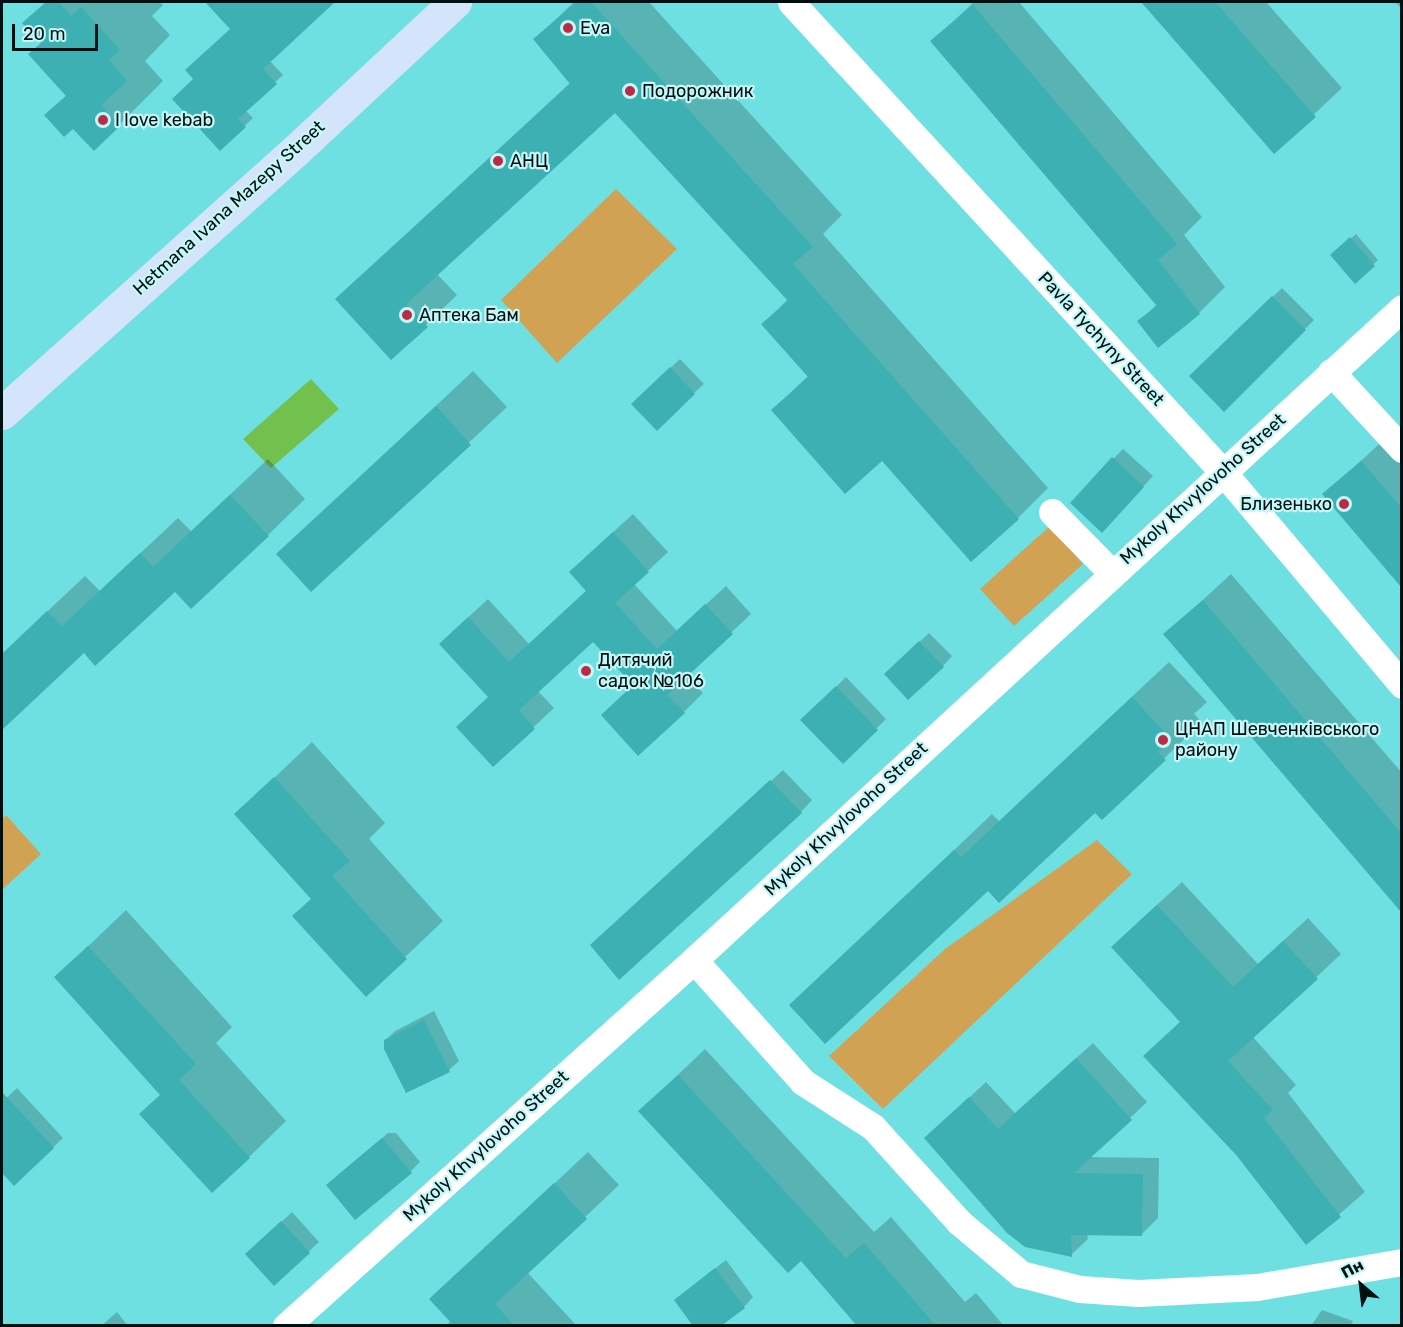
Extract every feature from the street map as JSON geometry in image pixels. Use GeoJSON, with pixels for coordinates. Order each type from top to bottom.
{"type":"FeatureCollection","features":[{"type":"Feature","properties":{"kind":"main road","name":"Hetmana Ivana Mazepy Street"},"geometry":{"type":"LineString","coordinates":[[2,413],[295,151],[455,2]]}},
{"type":"Feature","properties":{"kind":"street","name":"Pavla Tychyny Street"},"geometry":{"type":"LineString","coordinates":[[791,2],[1222,471],[1401,685]]}},
{"type":"Feature","properties":{"kind":"street","name":"Mykoly Khvylovoho Street"},"geometry":{"type":"LineString","coordinates":[[286,1326],[694,960],[1401,308]]}},
{"type":"Feature","properties":{"kind":"street"},"geometry":{"type":"LineString","coordinates":[[1331,372],[1401,449]]}},
{"type":"Feature","properties":{"kind":"street"},"geometry":{"type":"LineString","coordinates":[[1052,512],[1112,573]]}},
{"type":"Feature","properties":{"kind":"street"},"geometry":{"type":"LineString","coordinates":[[694,960],[803,1082],[873,1127],[959,1222],[1021,1274],[1080,1289],[1138,1293],[1257,1287],[1401,1262]]}},
{"type":"Feature","properties":{"kind":"shaded area"},"geometry":{"type":"Polygon","coordinates":[[[616,189],[677,249],[557,363],[501,300],[616,189]]]}},
{"type":"Feature","properties":{"kind":"shaded area"},"geometry":{"type":"Polygon","coordinates":[[[311,379],[339,409],[271,468],[243,439],[311,379]]]}},
{"type":"Feature","properties":{"kind":"shaded area"},"geometry":{"type":"Polygon","coordinates":[[[1050,526],[1083,564],[1014,626],[980,589],[1050,526]]]}},
{"type":"Feature","properties":{"kind":"shaded area"},"geometry":{"type":"Polygon","coordinates":[[[6,815],[41,854],[2,890],[2,819],[6,815]]]}},
{"type":"Feature","properties":{"kind":"shaded area"},"geometry":{"type":"Polygon","coordinates":[[[1097,840],[1132,874],[883,1109],[829,1056],[945,949],[1097,840]]]}},
{"type":"Feature","properties":{"kind":"building"},"geometry":{"type":"Polygon","coordinates":[[[46,2],[58,2],[71,16],[81,7],[120,50],[109,60],[127,81],[101,105],[120,126],[94,151],[73,129],[64,137],[44,115],[66,96],[28,54],[41,43],[22,23],[46,2]]]}},
{"type":"Feature","properties":{"kind":"building"},"geometry":{"type":"Polygon","coordinates":[[[205,2],[335,2],[263,69],[277,84],[238,119],[246,127],[220,151],[172,99],[193,79],[185,70],[230,29],[205,2]]]}},
{"type":"Feature","properties":{"kind":"building"},"geometry":{"type":"Polygon","coordinates":[[[577,2],[591,2],[813,247],[793,264],[1019,519],[971,562],[882,461],[845,494],[771,410],[808,377],[761,324],[788,301],[615,113],[406,304],[428,327],[391,360],[335,299],[570,84],[533,39],[577,2]]]}},
{"type":"Feature","properties":{"kind":"building"},"geometry":{"type":"Polygon","coordinates":[[[1141,2],[1215,2],[1316,117],[1274,154],[1141,2]]]}},
{"type":"Feature","properties":{"kind":"building"},"geometry":{"type":"Polygon","coordinates":[[[973,5],[1177,244],[1158,260],[1200,314],[1158,348],[1137,321],[1157,306],[930,41],[973,5]]]}},
{"type":"Feature","properties":{"kind":"building"},"geometry":{"type":"Polygon","coordinates":[[[1350,237],[1375,266],[1355,284],[1330,255],[1350,237]]]}},
{"type":"Feature","properties":{"kind":"building"},"geometry":{"type":"Polygon","coordinates":[[[1272,296],[1306,330],[1224,412],[1189,376],[1272,296]]]}},
{"type":"Feature","properties":{"kind":"building"},"geometry":{"type":"Polygon","coordinates":[[[670,367],[695,394],[657,431],[631,404],[670,367]]]}},
{"type":"Feature","properties":{"kind":"building"},"geometry":{"type":"Polygon","coordinates":[[[436,406],[471,445],[311,592],[276,554],[436,406]]]}},
{"type":"Feature","properties":{"kind":"building"},"geometry":{"type":"Polygon","coordinates":[[[1112,457],[1144,487],[1102,533],[1070,503],[1112,457]]]}},
{"type":"Feature","properties":{"kind":"building"},"geometry":{"type":"Polygon","coordinates":[[[1361,461],[1401,507],[1401,587],[1322,494],[1361,461]]]}},
{"type":"Feature","properties":{"kind":"building"},"geometry":{"type":"Polygon","coordinates":[[[230,495],[269,536],[191,609],[175,592],[95,666],[84,653],[2,730],[2,654],[47,611],[62,626],[140,553],[153,567],[230,495]]]}},
{"type":"Feature","properties":{"kind":"building"},"geometry":{"type":"Polygon","coordinates":[[[613,532],[649,572],[615,603],[657,649],[705,604],[733,634],[667,695],[685,713],[638,756],[601,715],[633,685],[593,642],[519,710],[535,729],[493,767],[456,727],[488,697],[439,644],[468,617],[509,662],[586,591],[569,572],[613,532]]]}},
{"type":"Feature","properties":{"kind":"building"},"geometry":{"type":"Polygon","coordinates":[[[1203,600],[1401,833],[1401,912],[1163,634],[1203,600]]]}},
{"type":"Feature","properties":{"kind":"building"},"geometry":{"type":"Polygon","coordinates":[[[919,641],[944,667],[908,700],[884,674],[919,641]]]}},
{"type":"Feature","properties":{"kind":"building"},"geometry":{"type":"Polygon","coordinates":[[[836,686],[878,730],[843,764],[800,720],[836,686]]]}},
{"type":"Feature","properties":{"kind":"building"},"geometry":{"type":"Polygon","coordinates":[[[1132,697],[1171,739],[1158,752],[1166,760],[1102,820],[1095,813],[999,903],[988,891],[825,1044],[789,1005],[954,850],[961,857],[1132,697]]]}},
{"type":"Feature","properties":{"kind":"building"},"geometry":{"type":"Polygon","coordinates":[[[274,777],[350,861],[332,876],[407,959],[366,997],[292,916],[311,899],[234,814],[274,777]]]}},
{"type":"Feature","properties":{"kind":"building"},"geometry":{"type":"Polygon","coordinates":[[[770,780],[802,813],[619,980],[590,945],[770,780]]]}},
{"type":"Feature","properties":{"kind":"building"},"geometry":{"type":"Polygon","coordinates":[[[1157,905],[1233,987],[1283,941],[1318,979],[1228,1061],[1273,1110],[1264,1118],[1341,1217],[1306,1245],[1237,1156],[1143,1056],[1180,1022],[1111,947],[1157,905]]]}},
{"type":"Feature","properties":{"kind":"building"},"geometry":{"type":"Polygon","coordinates":[[[88,946],[196,1064],[179,1080],[250,1158],[212,1193],[139,1114],[160,1095],[54,977],[88,946]]]}},
{"type":"Feature","properties":{"kind":"building"},"geometry":{"type":"Polygon","coordinates":[[[424,1020],[450,1072],[406,1093],[384,1049],[384,1040],[424,1020]]]}},
{"type":"Feature","properties":{"kind":"building"},"geometry":{"type":"Polygon","coordinates":[[[1076,1058],[1132,1120],[1074,1173],[1143,1174],[1142,1236],[1071,1235],[1072,1257],[1025,1247],[1007,1233],[924,1138],[969,1097],[998,1129],[1076,1058]]]}},
{"type":"Feature","properties":{"kind":"building"},"geometry":{"type":"Polygon","coordinates":[[[678,1075],[846,1258],[864,1243],[936,1326],[857,1326],[801,1261],[788,1273],[638,1111],[678,1075]]]}},
{"type":"Feature","properties":{"kind":"building"},"geometry":{"type":"Polygon","coordinates":[[[2,1092],[54,1148],[14,1186],[2,1173],[2,1092]]]}},
{"type":"Feature","properties":{"kind":"building"},"geometry":{"type":"Polygon","coordinates":[[[382,1138],[412,1173],[355,1220],[326,1185],[382,1138]]]}},
{"type":"Feature","properties":{"kind":"building"},"geometry":{"type":"Polygon","coordinates":[[[554,1183],[587,1219],[495,1304],[514,1326],[454,1326],[429,1299],[554,1183]]]}},
{"type":"Feature","properties":{"kind":"building"},"geometry":{"type":"Polygon","coordinates":[[[281,1221],[310,1253],[274,1286],[245,1254],[281,1221]]]}},
{"type":"Feature","properties":{"kind":"building"},"geometry":{"type":"Polygon","coordinates":[[[715,1268],[745,1308],[721,1326],[693,1326],[674,1300],[715,1268]]]}},
{"type":"Feature","properties":{"kind":"place","name":"Eva"},"geometry":{"type":"Point","coordinates":[568,28]}},
{"type":"Feature","properties":{"kind":"place","name":"Подорожник"},"geometry":{"type":"Point","coordinates":[630,91]}},
{"type":"Feature","properties":{"kind":"place","name":"I love kebab"},"geometry":{"type":"Point","coordinates":[103,120]}},
{"type":"Feature","properties":{"kind":"place","name":"АНЦ"},"geometry":{"type":"Point","coordinates":[498,161]}},
{"type":"Feature","properties":{"kind":"place","name":"Аптека Бам"},"geometry":{"type":"Point","coordinates":[407,315]}},
{"type":"Feature","properties":{"kind":"place","name":"Близенько"},"geometry":{"type":"Point","coordinates":[1344,504]}},
{"type":"Feature","properties":{"kind":"place","name":"Дитячий садок №106"},"geometry":{"type":"Point","coordinates":[586,671]}},
{"type":"Feature","properties":{"kind":"place","name":"ЦНАП Шевченківського району"},"geometry":{"type":"Point","coordinates":[1163,740]}}]}
